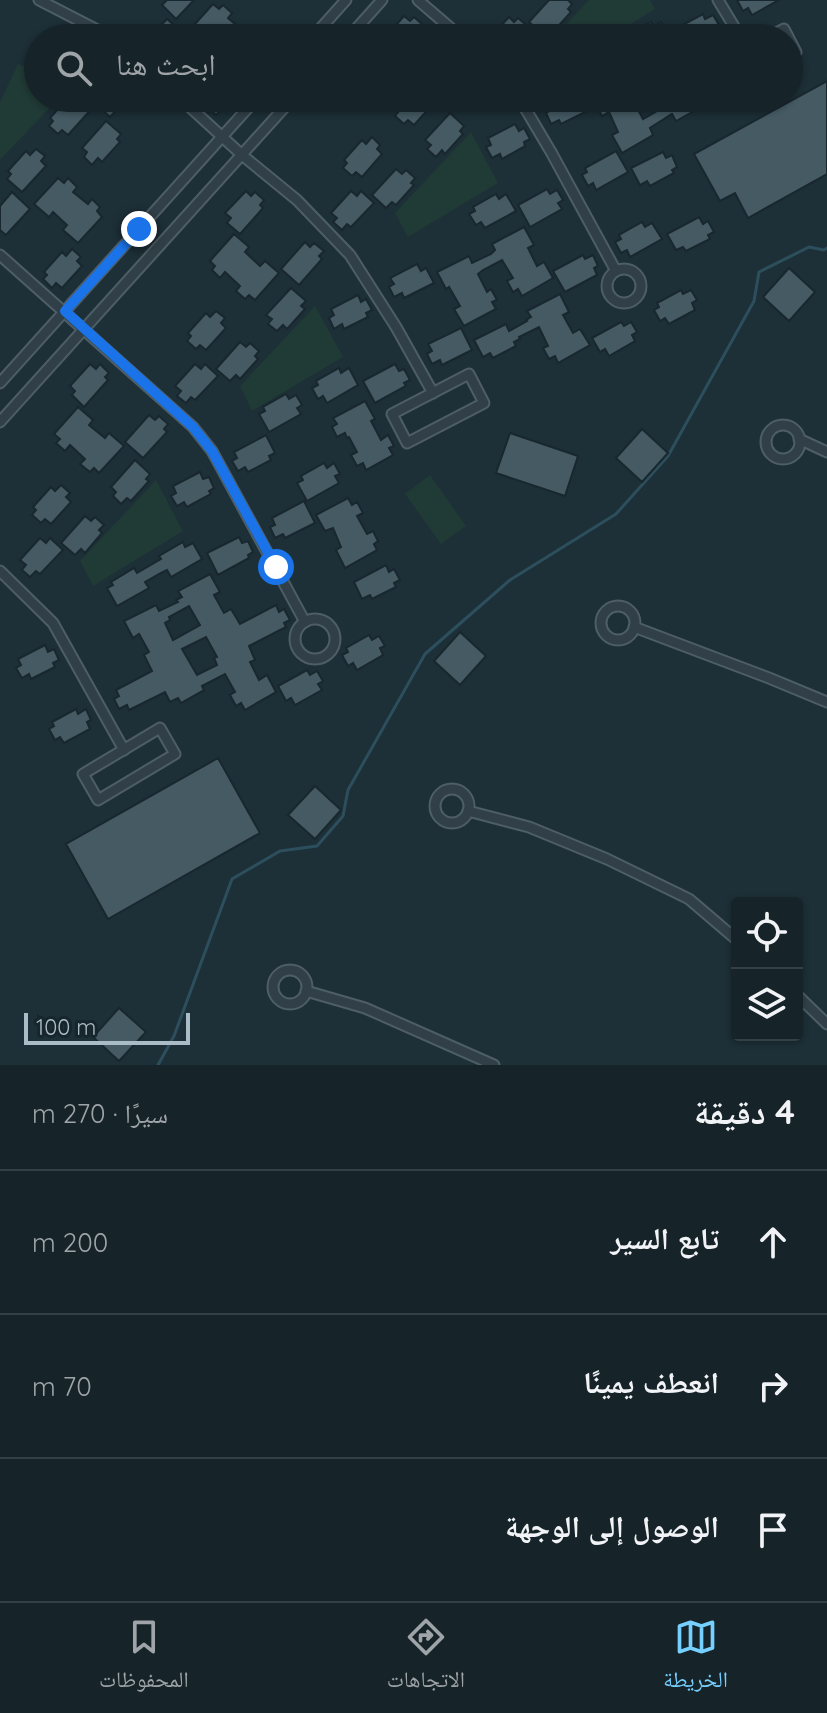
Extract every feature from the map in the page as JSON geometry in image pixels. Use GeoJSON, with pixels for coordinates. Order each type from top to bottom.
{"type":"FeatureCollection","features":[{"type":"Feature","properties":{"kind":"street"},"geometry":{"type":"LineString","coordinates":[[39,0],[86,24]]}},
{"type":"Feature","properties":{"kind":"street"},"geometry":{"type":"LineString","coordinates":[[325,24],[346,0]]}},
{"type":"Feature","properties":{"kind":"street"},"geometry":{"type":"LineString","coordinates":[[361,24],[382,0]]}},
{"type":"Feature","properties":{"kind":"street"},"geometry":{"type":"LineString","coordinates":[[418,0],[446,24]]}},
{"type":"Feature","properties":{"kind":"street"},"geometry":{"type":"LineString","coordinates":[[718,0],[733,24]]}},
{"type":"Feature","properties":{"kind":"street"},"geometry":{"type":"LineString","coordinates":[[195,112],[297,200],[350,255],[433,393]]}},
{"type":"Feature","properties":{"kind":"street"},"geometry":{"type":"LineString","coordinates":[[0,383],[244,112]]}},
{"type":"Feature","properties":{"kind":"street"},"geometry":{"type":"LineString","coordinates":[[0,422],[280,112]]}},
{"type":"Feature","properties":{"kind":"street"},"geometry":{"type":"LineString","coordinates":[[527,112],[616,271]]}},
{"type":"Feature","properties":{"kind":"street"},"geometry":{"type":"LineString","coordinates":[[0,255],[193,427],[212,451],[305,622]]}},
{"type":"Feature","properties":{"kind":"street"},"geometry":{"type":"LineString","coordinates":[[469,374],[484,403],[407,443],[392,414],[433,393],[469,374]]}},
{"type":"Feature","properties":{"kind":"street"},"geometry":{"type":"LineString","coordinates":[[799,439],[827,452]]}},
{"type":"Feature","properties":{"kind":"street"},"geometry":{"type":"LineString","coordinates":[[0,571],[53,623],[124,750]]}},
{"type":"Feature","properties":{"kind":"street"},"geometry":{"type":"LineString","coordinates":[[322,620],[331,627],[335,639],[331,652],[325,657],[305,657],[296,648],[296,631],[305,622],[322,620]]}},
{"type":"Feature","properties":{"kind":"street"},"geometry":{"type":"LineString","coordinates":[[634,627],[827,702]]}},
{"type":"Feature","properties":{"kind":"street"},"geometry":{"type":"LineString","coordinates":[[160,728],[175,754],[98,800],[83,774],[124,750],[160,728]]}},
{"type":"Feature","properties":{"kind":"street"},"geometry":{"type":"LineString","coordinates":[[468,811],[529,827],[607,859],[689,899],[731,935]]}},
{"type":"Feature","properties":{"kind":"street"},"geometry":{"type":"LineString","coordinates":[[306,991],[365,1008],[494,1065]]}},
{"type":"Feature","properties":{"kind":"street"},"geometry":{"type":"LineString","coordinates":[[803,1001],[827,1024]]}},
{"type":"Feature","properties":{"kind":"green space"},"geometry":{"type":"Polygon","coordinates":[[[589,0],[650,0],[655,9],[631,24],[566,24],[589,0]]]}},
{"type":"Feature","properties":{"kind":"green space"},"geometry":{"type":"Polygon","coordinates":[[[18,64],[24,66],[24,112],[46,112],[0,160],[0,102],[18,64]]]}},
{"type":"Feature","properties":{"kind":"green space"},"geometry":{"type":"Polygon","coordinates":[[[471,132],[498,183],[408,237],[395,213],[471,132]]]}},
{"type":"Feature","properties":{"kind":"green space"},"geometry":{"type":"Polygon","coordinates":[[[315,306],[343,357],[252,411],[240,386],[315,306]]]}},
{"type":"Feature","properties":{"kind":"green space"},"geometry":{"type":"Polygon","coordinates":[[[430,475],[466,526],[441,544],[405,494],[430,475]]]}},
{"type":"Feature","properties":{"kind":"green space"},"geometry":{"type":"Polygon","coordinates":[[[156,480],[183,531],[93,586],[80,561],[156,480]]]}},
{"type":"Feature","properties":{"kind":"building"},"geometry":{"type":"Polygon","coordinates":[[[167,0],[194,0],[176,19],[162,5],[167,0]]]}},
{"type":"Feature","properties":{"kind":"building"},"geometry":{"type":"Polygon","coordinates":[[[549,0],[568,0],[572,4],[568,9],[571,12],[560,24],[529,22],[549,0]]]}},
{"type":"Feature","properties":{"kind":"building"},"geometry":{"type":"Polygon","coordinates":[[[737,0],[779,0],[752,15],[748,8],[743,11],[737,0]]]}},
{"type":"Feature","properties":{"kind":"building"},"geometry":{"type":"Polygon","coordinates":[[[213,4],[219,9],[223,5],[232,13],[228,18],[235,24],[195,24],[213,4]]]}},
{"type":"Feature","properties":{"kind":"building"},"geometry":{"type":"Polygon","coordinates":[[[703,14],[705,19],[713,15],[718,24],[685,24],[703,14]]]}},
{"type":"Feature","properties":{"kind":"building"},"geometry":{"type":"Polygon","coordinates":[[[404,16],[410,21],[414,17],[422,24],[397,24],[404,16]]]}},
{"type":"Feature","properties":{"kind":"building"},"geometry":{"type":"Polygon","coordinates":[[[509,17],[514,22],[518,18],[525,24],[503,24],[509,17]]]}},
{"type":"Feature","properties":{"kind":"building"},"geometry":{"type":"Polygon","coordinates":[[[827,81],[827,174],[748,218],[735,193],[720,201],[694,154],[771,112],[803,112],[803,94],[827,81]]]}},
{"type":"Feature","properties":{"kind":"building"},"geometry":{"type":"Polygon","coordinates":[[[55,112],[89,112],[68,135],[62,130],[58,134],[49,126],[53,121],[50,118],[55,112]]]}},
{"type":"Feature","properties":{"kind":"building"},"geometry":{"type":"Polygon","coordinates":[[[398,112],[426,112],[414,125],[408,120],[404,124],[395,116],[398,112]]]}},
{"type":"Feature","properties":{"kind":"building"},"geometry":{"type":"Polygon","coordinates":[[[585,112],[561,124],[559,120],[551,124],[546,113],[585,112]]]}},
{"type":"Feature","properties":{"kind":"building"},"geometry":{"type":"Polygon","coordinates":[[[609,112],[639,112],[643,119],[655,112],[692,112],[676,121],[672,114],[650,128],[653,135],[622,153],[612,135],[618,132],[609,112]]]}},
{"type":"Feature","properties":{"kind":"building"},"geometry":{"type":"Polygon","coordinates":[[[450,113],[464,126],[460,131],[463,134],[445,154],[442,150],[436,157],[427,149],[431,145],[425,140],[450,113]]]}},
{"type":"Feature","properties":{"kind":"building"},"geometry":{"type":"Polygon","coordinates":[[[106,121],[121,134],[117,139],[120,142],[102,162],[98,158],[92,165],[84,157],[87,152],[82,148],[106,121]]]}},
{"type":"Feature","properties":{"kind":"building"},"geometry":{"type":"Polygon","coordinates":[[[515,124],[519,131],[524,128],[530,139],[524,142],[525,146],[502,159],[500,154],[492,158],[486,147],[491,145],[488,138],[515,124]]]}},
{"type":"Feature","properties":{"kind":"building"},"geometry":{"type":"Polygon","coordinates":[[[372,137],[380,145],[377,149],[382,154],[362,177],[356,172],[352,176],[343,168],[347,163],[344,160],[362,140],[366,144],[372,137]]]}},
{"type":"Feature","properties":{"kind":"building"},"geometry":{"type":"Polygon","coordinates":[[[36,149],[45,156],[41,161],[46,166],[22,192],[7,179],[11,174],[8,171],[26,151],[30,155],[36,149]]]}},
{"type":"Feature","properties":{"kind":"building"},"geometry":{"type":"Polygon","coordinates":[[[616,151],[628,172],[596,190],[593,183],[588,186],[582,175],[587,172],[585,168],[616,151]]]}},
{"type":"Feature","properties":{"kind":"building"},"geometry":{"type":"Polygon","coordinates":[[[663,152],[666,158],[672,155],[677,167],[672,170],[674,173],[650,186],[647,181],[640,185],[631,168],[663,152]]]}},
{"type":"Feature","properties":{"kind":"building"},"geometry":{"type":"Polygon","coordinates":[[[396,169],[402,174],[406,170],[415,178],[411,183],[414,185],[396,205],[392,202],[386,208],[372,195],[396,169]]]}},
{"type":"Feature","properties":{"kind":"building"},"geometry":{"type":"Polygon","coordinates":[[[58,178],[64,183],[68,178],[77,187],[73,192],[88,204],[92,199],[100,207],[97,211],[102,217],[78,243],[63,230],[67,225],[53,212],[49,217],[34,204],[58,178]]]}},
{"type":"Feature","properties":{"kind":"building"},"geometry":{"type":"Polygon","coordinates":[[[547,189],[550,194],[557,190],[563,200],[558,203],[562,209],[530,227],[518,205],[547,189]]]}},
{"type":"Feature","properties":{"kind":"building"},"geometry":{"type":"Polygon","coordinates":[[[246,191],[251,196],[255,192],[264,200],[260,205],[263,208],[240,234],[227,223],[231,218],[225,213],[246,191]]]}},
{"type":"Feature","properties":{"kind":"building"},"geometry":{"type":"Polygon","coordinates":[[[351,191],[357,196],[361,191],[374,203],[351,227],[347,224],[342,230],[333,222],[337,218],[331,213],[351,191]]]}},
{"type":"Feature","properties":{"kind":"building"},"geometry":{"type":"Polygon","coordinates":[[[12,192],[30,209],[6,235],[0,230],[0,206],[12,192]]]}},
{"type":"Feature","properties":{"kind":"building"},"geometry":{"type":"Polygon","coordinates":[[[496,194],[499,199],[506,194],[516,211],[485,228],[481,222],[476,225],[469,214],[475,211],[473,207],[496,194]]]}},
{"type":"Feature","properties":{"kind":"building"},"geometry":{"type":"Polygon","coordinates":[[[699,217],[703,224],[708,221],[714,232],[708,235],[710,239],[686,251],[683,247],[676,250],[667,234],[699,217]]]}},
{"type":"Feature","properties":{"kind":"building"},"geometry":{"type":"Polygon","coordinates":[[[642,222],[645,227],[652,223],[662,239],[630,257],[627,250],[621,253],[615,242],[621,239],[619,235],[642,222]]]}},
{"type":"Feature","properties":{"kind":"building"},"geometry":{"type":"Polygon","coordinates":[[[524,227],[534,245],[528,248],[537,266],[544,262],[553,278],[522,296],[518,289],[513,292],[507,281],[513,278],[502,260],[483,270],[478,274],[487,292],[491,289],[497,300],[492,302],[496,309],[464,326],[454,309],[460,306],[437,272],[469,256],[472,263],[491,254],[495,250],[492,244],[524,227]]]}},
{"type":"Feature","properties":{"kind":"building"},"geometry":{"type":"Polygon","coordinates":[[[234,234],[249,247],[245,252],[260,266],[265,261],[279,273],[255,300],[249,295],[245,299],[236,291],[240,286],[225,272],[220,278],[212,270],[215,266],[210,261],[234,234]]]}},
{"type":"Feature","properties":{"kind":"building"},"geometry":{"type":"Polygon","coordinates":[[[305,242],[310,247],[314,243],[324,251],[319,256],[322,259],[299,285],[281,269],[305,242]]]}},
{"type":"Feature","properties":{"kind":"building"},"geometry":{"type":"Polygon","coordinates":[[[72,249],[81,257],[77,261],[82,266],[62,288],[56,283],[52,288],[43,279],[47,275],[44,272],[62,252],[66,256],[72,249]]]}},
{"type":"Feature","properties":{"kind":"building"},"geometry":{"type":"Polygon","coordinates":[[[583,255],[585,259],[593,255],[598,266],[594,268],[597,275],[565,292],[553,271],[583,255]]]}},
{"type":"Feature","properties":{"kind":"building"},"geometry":{"type":"Polygon","coordinates":[[[417,264],[421,271],[426,268],[434,283],[404,298],[402,293],[394,297],[389,287],[394,284],[390,278],[417,264]]]}},
{"type":"Feature","properties":{"kind":"building"},"geometry":{"type":"Polygon","coordinates":[[[789,268],[815,292],[789,321],[763,297],[789,268]]]}},
{"type":"Feature","properties":{"kind":"building"},"geometry":{"type":"Polygon","coordinates":[[[291,288],[306,301],[301,306],[305,309],[287,329],[283,325],[277,331],[268,324],[272,319],[266,315],[291,288]]]}},
{"type":"Feature","properties":{"kind":"building"},"geometry":{"type":"Polygon","coordinates":[[[681,290],[683,294],[691,290],[697,300],[692,303],[695,310],[669,324],[665,318],[660,321],[654,310],[659,307],[657,303],[681,290]]]}},
{"type":"Feature","properties":{"kind":"building"},"geometry":{"type":"Polygon","coordinates":[[[560,294],[569,312],[563,315],[573,333],[580,329],[590,345],[558,363],[555,356],[549,359],[543,348],[548,346],[539,327],[519,337],[514,342],[516,346],[493,358],[490,353],[483,357],[474,340],[506,324],[509,331],[531,317],[527,311],[560,294]]]}},
{"type":"Feature","properties":{"kind":"building"},"geometry":{"type":"Polygon","coordinates":[[[358,295],[361,302],[366,299],[372,310],[366,313],[368,317],[344,329],[342,324],[334,329],[329,318],[334,315],[331,309],[358,295]]]}},
{"type":"Feature","properties":{"kind":"building"},"geometry":{"type":"Polygon","coordinates":[[[216,311],[225,318],[221,323],[226,328],[206,350],[200,345],[196,349],[187,341],[191,336],[188,333],[206,313],[210,317],[216,311]]]}},
{"type":"Feature","properties":{"kind":"building"},"geometry":{"type":"Polygon","coordinates":[[[621,322],[624,326],[631,322],[637,332],[632,335],[635,341],[609,356],[605,349],[600,352],[592,338],[621,322]]]}},
{"type":"Feature","properties":{"kind":"building"},"geometry":{"type":"Polygon","coordinates":[[[461,328],[472,350],[442,365],[440,360],[432,364],[427,354],[432,351],[428,344],[461,328]]]}},
{"type":"Feature","properties":{"kind":"building"},"geometry":{"type":"Polygon","coordinates":[[[240,342],[246,347],[250,343],[259,351],[255,356],[258,359],[240,379],[236,375],[230,381],[216,369],[240,342]]]}},
{"type":"Feature","properties":{"kind":"building"},"geometry":{"type":"Polygon","coordinates":[[[90,364],[96,369],[100,364],[109,373],[105,377],[108,380],[84,407],[72,395],[75,391],[70,386],[90,364]]]}},
{"type":"Feature","properties":{"kind":"building"},"geometry":{"type":"Polygon","coordinates":[[[195,364],[201,369],[205,364],[218,376],[195,400],[191,397],[186,403],[177,396],[181,391],[175,386],[195,364]]]}},
{"type":"Feature","properties":{"kind":"building"},"geometry":{"type":"Polygon","coordinates":[[[395,364],[399,371],[404,369],[410,380],[404,383],[406,386],[375,403],[363,381],[395,364]]]}},
{"type":"Feature","properties":{"kind":"building"},"geometry":{"type":"Polygon","coordinates":[[[339,368],[341,373],[349,368],[358,385],[327,403],[323,396],[318,399],[312,388],[318,385],[316,381],[339,368]]]}},
{"type":"Feature","properties":{"kind":"building"},"geometry":{"type":"Polygon","coordinates":[[[286,394],[289,399],[296,395],[302,405],[297,408],[301,414],[269,432],[259,414],[265,411],[263,407],[286,394]]]}},
{"type":"Feature","properties":{"kind":"building"},"geometry":{"type":"Polygon","coordinates":[[[365,401],[375,419],[371,421],[381,440],[388,435],[394,446],[389,448],[393,455],[366,470],[363,463],[357,466],[351,455],[357,452],[349,437],[345,433],[337,437],[332,427],[337,424],[333,418],[365,401]]]}},
{"type":"Feature","properties":{"kind":"building"},"geometry":{"type":"Polygon","coordinates":[[[78,407],[93,420],[89,425],[105,438],[109,433],[124,446],[99,473],[94,468],[90,472],[80,464],[85,459],[70,445],[65,451],[56,443],[60,439],[54,434],[78,407]]]}},
{"type":"Feature","properties":{"kind":"building"},"geometry":{"type":"Polygon","coordinates":[[[149,415],[155,420],[159,416],[168,424],[164,429],[167,432],[143,458],[125,442],[149,415]]]}},
{"type":"Feature","properties":{"kind":"building"},"geometry":{"type":"Polygon","coordinates":[[[642,429],[668,453],[642,482],[616,458],[642,429]]]}},
{"type":"Feature","properties":{"kind":"building"},"geometry":{"type":"Polygon","coordinates":[[[510,433],[578,456],[565,496],[496,473],[510,433]]]}},
{"type":"Feature","properties":{"kind":"building"},"geometry":{"type":"Polygon","coordinates":[[[266,435],[275,453],[269,456],[271,460],[248,472],[245,467],[238,471],[232,461],[237,458],[234,452],[266,435]]]}},
{"type":"Feature","properties":{"kind":"building"},"geometry":{"type":"Polygon","coordinates":[[[135,460],[150,474],[146,479],[149,481],[131,501],[127,498],[121,504],[113,496],[116,492],[111,487],[135,460]]]}},
{"type":"Feature","properties":{"kind":"building"},"geometry":{"type":"Polygon","coordinates":[[[324,463],[327,468],[334,463],[340,474],[335,476],[339,483],[307,501],[297,483],[303,480],[301,476],[324,463]]]}},
{"type":"Feature","properties":{"kind":"building"},"geometry":{"type":"Polygon","coordinates":[[[200,472],[203,479],[209,477],[214,488],[209,491],[211,494],[187,507],[184,502],[177,506],[171,496],[176,493],[173,486],[200,472]]]}},
{"type":"Feature","properties":{"kind":"building"},"geometry":{"type":"Polygon","coordinates":[[[61,485],[70,493],[66,497],[71,502],[51,524],[45,519],[41,523],[32,515],[36,510],[33,507],[51,487],[55,491],[61,485]]]}},
{"type":"Feature","properties":{"kind":"building"},"geometry":{"type":"Polygon","coordinates":[[[348,498],[352,505],[357,502],[363,513],[357,516],[367,534],[373,531],[378,541],[374,544],[377,550],[345,568],[336,550],[341,547],[333,528],[325,531],[316,515],[348,498]]]}},
{"type":"Feature","properties":{"kind":"building"},"geometry":{"type":"Polygon","coordinates":[[[304,501],[315,523],[285,538],[283,534],[275,538],[270,527],[275,525],[272,518],[304,501]]]}},
{"type":"Feature","properties":{"kind":"building"},"geometry":{"type":"Polygon","coordinates":[[[85,516],[91,521],[95,517],[104,525],[99,530],[102,533],[85,553],[81,549],[75,555],[61,543],[85,516]]]}},
{"type":"Feature","properties":{"kind":"building"},"geometry":{"type":"Polygon","coordinates":[[[239,537],[242,543],[248,541],[253,552],[248,555],[249,558],[218,575],[207,553],[239,537]]]}},
{"type":"Feature","properties":{"kind":"building"},"geometry":{"type":"Polygon","coordinates":[[[40,538],[46,543],[50,538],[63,550],[40,574],[36,571],[30,577],[22,570],[26,565],[20,560],[40,538]]]}},
{"type":"Feature","properties":{"kind":"building"},"geometry":{"type":"Polygon","coordinates":[[[183,542],[185,547],[193,543],[202,559],[171,577],[167,570],[161,573],[145,582],[149,588],[117,606],[107,588],[113,585],[111,582],[134,568],[137,573],[183,542]]]}},
{"type":"Feature","properties":{"kind":"building"},"geometry":{"type":"Polygon","coordinates":[[[386,565],[389,572],[394,569],[400,580],[394,583],[396,587],[372,599],[370,595],[362,599],[354,582],[386,565]]]}},
{"type":"Feature","properties":{"kind":"building"},"geometry":{"type":"Polygon","coordinates":[[[210,574],[220,592],[214,595],[224,613],[231,609],[240,624],[276,605],[279,612],[284,609],[290,620],[284,623],[286,627],[249,646],[255,660],[250,662],[259,680],[267,675],[276,692],[245,710],[241,703],[236,706],[230,695],[235,692],[225,674],[202,686],[204,690],[181,703],[178,698],[170,702],[165,692],[129,710],[127,705],[119,709],[114,699],[119,696],[116,690],[152,671],[144,655],[149,652],[139,634],[133,638],[124,621],[156,605],[159,611],[178,602],[176,600],[182,597],[178,591],[210,574]],[[189,606],[169,617],[170,620],[165,623],[173,640],[200,625],[189,606]],[[206,637],[182,649],[197,675],[217,665],[214,658],[217,657],[206,637]]]}},
{"type":"Feature","properties":{"kind":"building"},"geometry":{"type":"Polygon","coordinates":[[[460,632],[486,656],[460,685],[434,661],[460,632]]]}},
{"type":"Feature","properties":{"kind":"building"},"geometry":{"type":"Polygon","coordinates":[[[369,635],[372,640],[379,636],[385,646],[380,648],[383,655],[357,670],[353,663],[348,666],[342,655],[348,652],[346,648],[369,635]]]}},
{"type":"Feature","properties":{"kind":"building"},"geometry":{"type":"Polygon","coordinates":[[[45,645],[48,652],[54,649],[59,660],[53,663],[55,667],[31,679],[29,674],[22,678],[16,668],[21,665],[18,659],[45,645]]]}},
{"type":"Feature","properties":{"kind":"building"},"geometry":{"type":"Polygon","coordinates":[[[307,670],[310,675],[317,671],[323,681],[318,684],[322,690],[295,705],[291,698],[286,701],[278,686],[307,670]]]}},
{"type":"Feature","properties":{"kind":"building"},"geometry":{"type":"Polygon","coordinates":[[[76,709],[78,714],[86,709],[91,720],[87,722],[90,729],[64,743],[60,737],[55,740],[49,729],[54,726],[52,722],[76,709]]]}},
{"type":"Feature","properties":{"kind":"building"},"geometry":{"type":"Polygon","coordinates":[[[218,758],[260,833],[108,919],[66,844],[218,758]]]}},
{"type":"Feature","properties":{"kind":"building"},"geometry":{"type":"Polygon","coordinates":[[[315,786],[341,810],[315,839],[288,815],[315,786]]]}},
{"type":"Feature","properties":{"kind":"building"},"geometry":{"type":"Polygon","coordinates":[[[119,1008],[146,1032],[119,1061],[93,1037],[119,1008]]]}},
{"type":"Feature","properties":{"kind":"waterway"},"geometry":{"type":"LineString","coordinates":[[158,1065],[174,1036],[232,879],[280,851],[317,846],[343,816],[348,790],[425,654],[510,580],[616,514],[668,456],[754,301],[759,272],[809,247],[827,248]]}},
{"type":"Feature","properties":{"kind":"route"},"geometry":{"type":"LineString","coordinates":[[139,229],[65,311],[193,427],[212,451],[276,567]]}}]}
